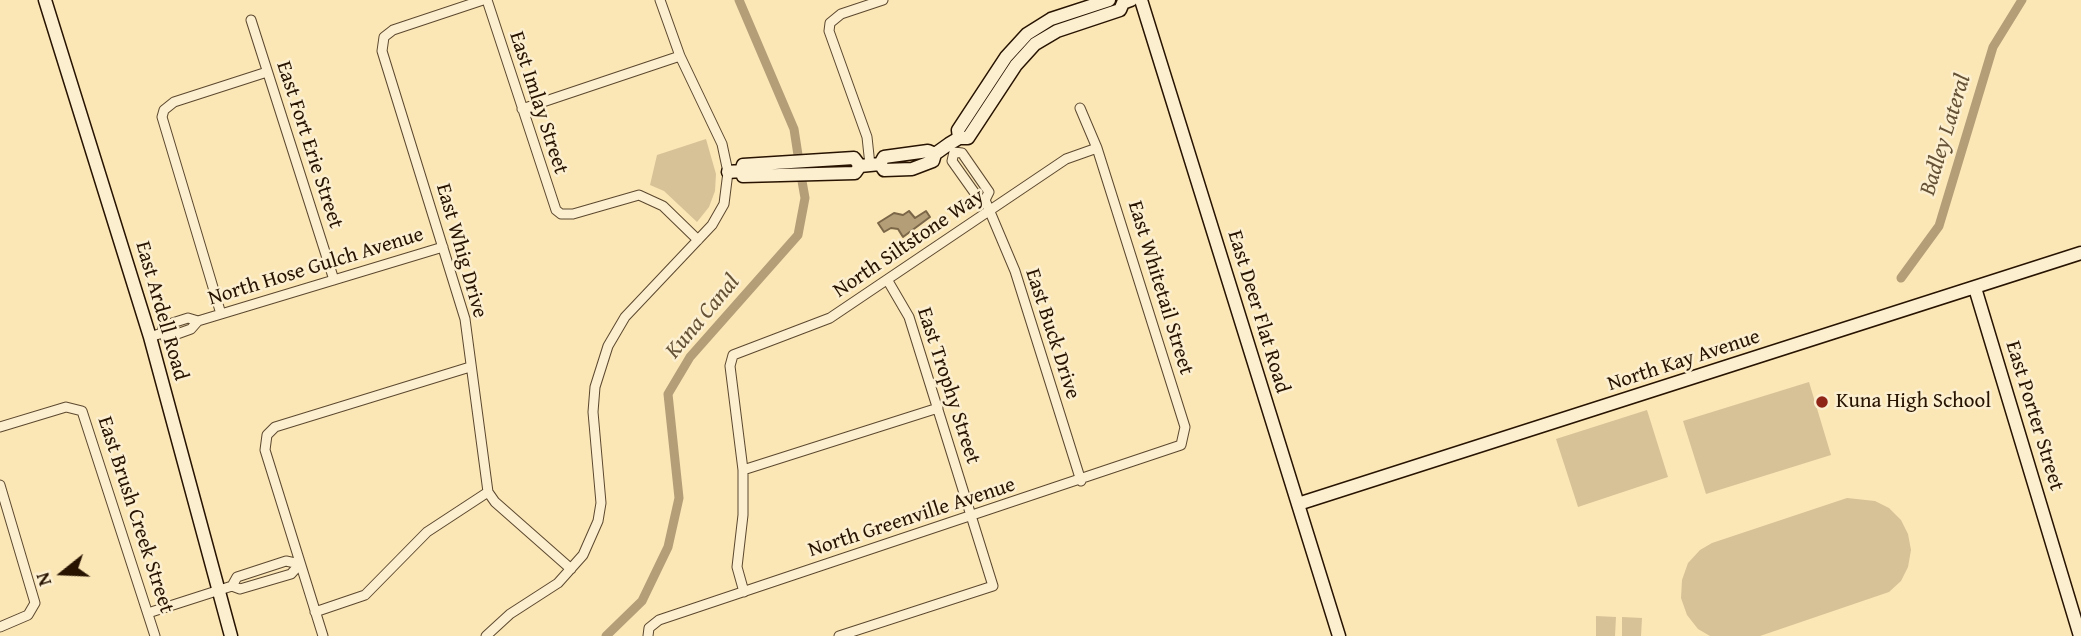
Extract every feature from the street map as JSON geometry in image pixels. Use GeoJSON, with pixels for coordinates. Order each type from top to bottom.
{"type":"FeatureCollection","features":[{"type":"Feature","properties":{"kind":"street","name":"East Ardell Road"},"geometry":{"type":"LineString","coordinates":[[45,0],[156,335],[217,591],[231,636]]}},
{"type":"Feature","properties":{"kind":"street","name":"East Whig Drive"},"geometry":{"type":"LineString","coordinates":[[485,0],[393,30],[384,37],[382,51],[464,319],[488,492]]}},
{"type":"Feature","properties":{"kind":"street","name":"East Imlay Street"},"geometry":{"type":"LineString","coordinates":[[485,0],[551,204],[561,214],[573,214],[639,195],[663,206],[698,240]]}},
{"type":"Feature","properties":{"kind":"street"},"geometry":{"type":"LineString","coordinates":[[660,0],[680,56],[735,172]]}},
{"type":"Feature","properties":{"kind":"street"},"geometry":{"type":"LineString","coordinates":[[870,165],[867,137],[830,38],[830,23],[841,14],[883,0]]}},
{"type":"Feature","properties":{"kind":"street"},"geometry":{"type":"LineString","coordinates":[[954,145],[958,130],[1006,57],[1027,34],[1051,19],[1109,0]]}},
{"type":"Feature","properties":{"kind":"street","name":"East Deer Flat Road"},"geometry":{"type":"LineString","coordinates":[[1141,0],[1339,636]]}},
{"type":"Feature","properties":{"kind":"street"},"geometry":{"type":"LineString","coordinates":[[870,165],[884,157],[928,150],[936,154],[968,138],[978,127],[1016,65],[1035,44],[1057,30],[1120,10],[1125,1]]}},
{"type":"Feature","properties":{"kind":"street","name":"East Fort Erie Street"},"geometry":{"type":"LineString","coordinates":[[251,19],[334,280]]}},
{"type":"Feature","properties":{"kind":"street"},"geometry":{"type":"LineString","coordinates":[[522,109],[680,56]]}},
{"type":"Feature","properties":{"kind":"street"},"geometry":{"type":"LineString","coordinates":[[221,314],[163,124],[164,110],[174,102],[267,72]]}},
{"type":"Feature","properties":{"kind":"street","name":"East Whitetail Street"},"geometry":{"type":"LineString","coordinates":[[1080,108],[1097,148],[1185,426],[1184,440]]}},
{"type":"Feature","properties":{"kind":"street","name":"East Buck Drive"},"geometry":{"type":"LineString","coordinates":[[954,145],[951,161],[979,199],[985,200],[991,210],[1015,271],[1081,481]]}},
{"type":"Feature","properties":{"kind":"street","name":"North Siltstone Way"},"geometry":{"type":"LineString","coordinates":[[743,470],[730,366],[733,355],[741,349],[830,318],[1066,159],[1097,148]]}},
{"type":"Feature","properties":{"kind":"street"},"geometry":{"type":"LineString","coordinates":[[486,636],[510,614],[558,583],[592,538],[600,512],[601,486],[593,412],[595,387],[603,357],[625,317],[698,240],[724,204],[735,172],[743,165],[854,158],[870,165]]}},
{"type":"Feature","properties":{"kind":"street","name":"North Hose Gulch Avenue"},"geometry":{"type":"LineString","coordinates":[[156,335],[166,338],[191,329],[198,321],[443,247]]}},
{"type":"Feature","properties":{"kind":"street","name":"North Kay Avenue"},"geometry":{"type":"LineString","coordinates":[[1298,504],[2081,253]]}},
{"type":"Feature","properties":{"kind":"street","name":"East Trophy Street"},"geometry":{"type":"LineString","coordinates":[[839,636],[993,586],[906,310],[888,281]]}},
{"type":"Feature","properties":{"kind":"street","name":"East Porter Street"},"geometry":{"type":"LineString","coordinates":[[1975,288],[2081,636]]}},
{"type":"Feature","properties":{"kind":"street"},"geometry":{"type":"LineString","coordinates":[[323,636],[265,450],[267,435],[275,427],[470,367]]}},
{"type":"Feature","properties":{"kind":"street","name":"East Brush Creek Street"},"geometry":{"type":"LineString","coordinates":[[0,427],[65,407],[77,408],[87,417],[155,636]]}},
{"type":"Feature","properties":{"kind":"street"},"geometry":{"type":"LineString","coordinates":[[744,592],[737,567],[743,515],[743,470],[938,408]]}},
{"type":"Feature","properties":{"kind":"street","name":"North Greenville Avenue"},"geometry":{"type":"LineString","coordinates":[[649,632],[659,620],[1175,449],[1184,440]]}},
{"type":"Feature","properties":{"kind":"street"},"geometry":{"type":"LineString","coordinates":[[0,485],[35,596],[33,610],[21,620],[0,627]]}},
{"type":"Feature","properties":{"kind":"street"},"geometry":{"type":"LineString","coordinates":[[316,612],[365,595],[427,532],[488,492],[495,502],[571,569]]}},
{"type":"Feature","properties":{"kind":"street"},"geometry":{"type":"LineString","coordinates":[[148,613],[232,586],[237,577],[286,561],[300,564]]}},
{"type":"Feature","properties":{"kind":"shaded area"},"geometry":{"type":"Polygon","coordinates":[[[706,139],[716,174],[715,191],[709,207],[697,222],[664,191],[650,185],[657,155],[706,139]]]}},
{"type":"Feature","properties":{"kind":"shaded area"},"geometry":{"type":"Polygon","coordinates":[[[909,211],[915,218],[926,211],[930,217],[903,237],[898,229],[891,228],[884,232],[878,223],[894,213],[903,215],[909,211]]]}},
{"type":"Feature","properties":{"kind":"shaded area"},"geometry":{"type":"Polygon","coordinates":[[[1809,382],[1831,455],[1706,494],[1683,421],[1809,382]]]}},
{"type":"Feature","properties":{"kind":"shaded area"},"geometry":{"type":"Polygon","coordinates":[[[1647,410],[1668,477],[1578,507],[1556,439],[1647,410]]]}},
{"type":"Feature","properties":{"kind":"shaded area"},"geometry":{"type":"Polygon","coordinates":[[[1847,498],[1875,501],[1889,508],[1901,520],[1908,534],[1911,550],[1908,567],[1901,581],[1889,592],[1760,636],[1710,636],[1698,629],[1687,615],[1681,598],[1682,580],[1688,563],[1700,550],[1712,543],[1847,498]]]}},
{"type":"Feature","properties":{"kind":"shaded area"},"geometry":{"type":"Polygon","coordinates":[[[1596,616],[1616,617],[1615,636],[1596,636],[1596,616]]]}},
{"type":"Feature","properties":{"kind":"shaded area"},"geometry":{"type":"Polygon","coordinates":[[[1622,617],[1642,618],[1641,636],[1622,636],[1622,617]]]}},
{"type":"Feature","properties":{"kind":"waterway","name":"Kuna Canal"},"geometry":{"type":"LineString","coordinates":[[739,0],[794,129],[798,155]]}},
{"type":"Feature","properties":{"kind":"waterway","name":"Badley Lateral"},"geometry":{"type":"LineString","coordinates":[[1901,278],[1939,226],[1993,47],[2022,0]]}},
{"type":"Feature","properties":{"kind":"waterway","name":"Kuna Canal"},"geometry":{"type":"LineString","coordinates":[[606,636],[642,601],[668,547],[679,498],[668,394],[690,357],[798,235],[805,198],[802,181]]}},
{"type":"Feature","properties":{"kind":"place","name":"Kuna High School"},"geometry":{"type":"Point","coordinates":[1822,402]}}]}
